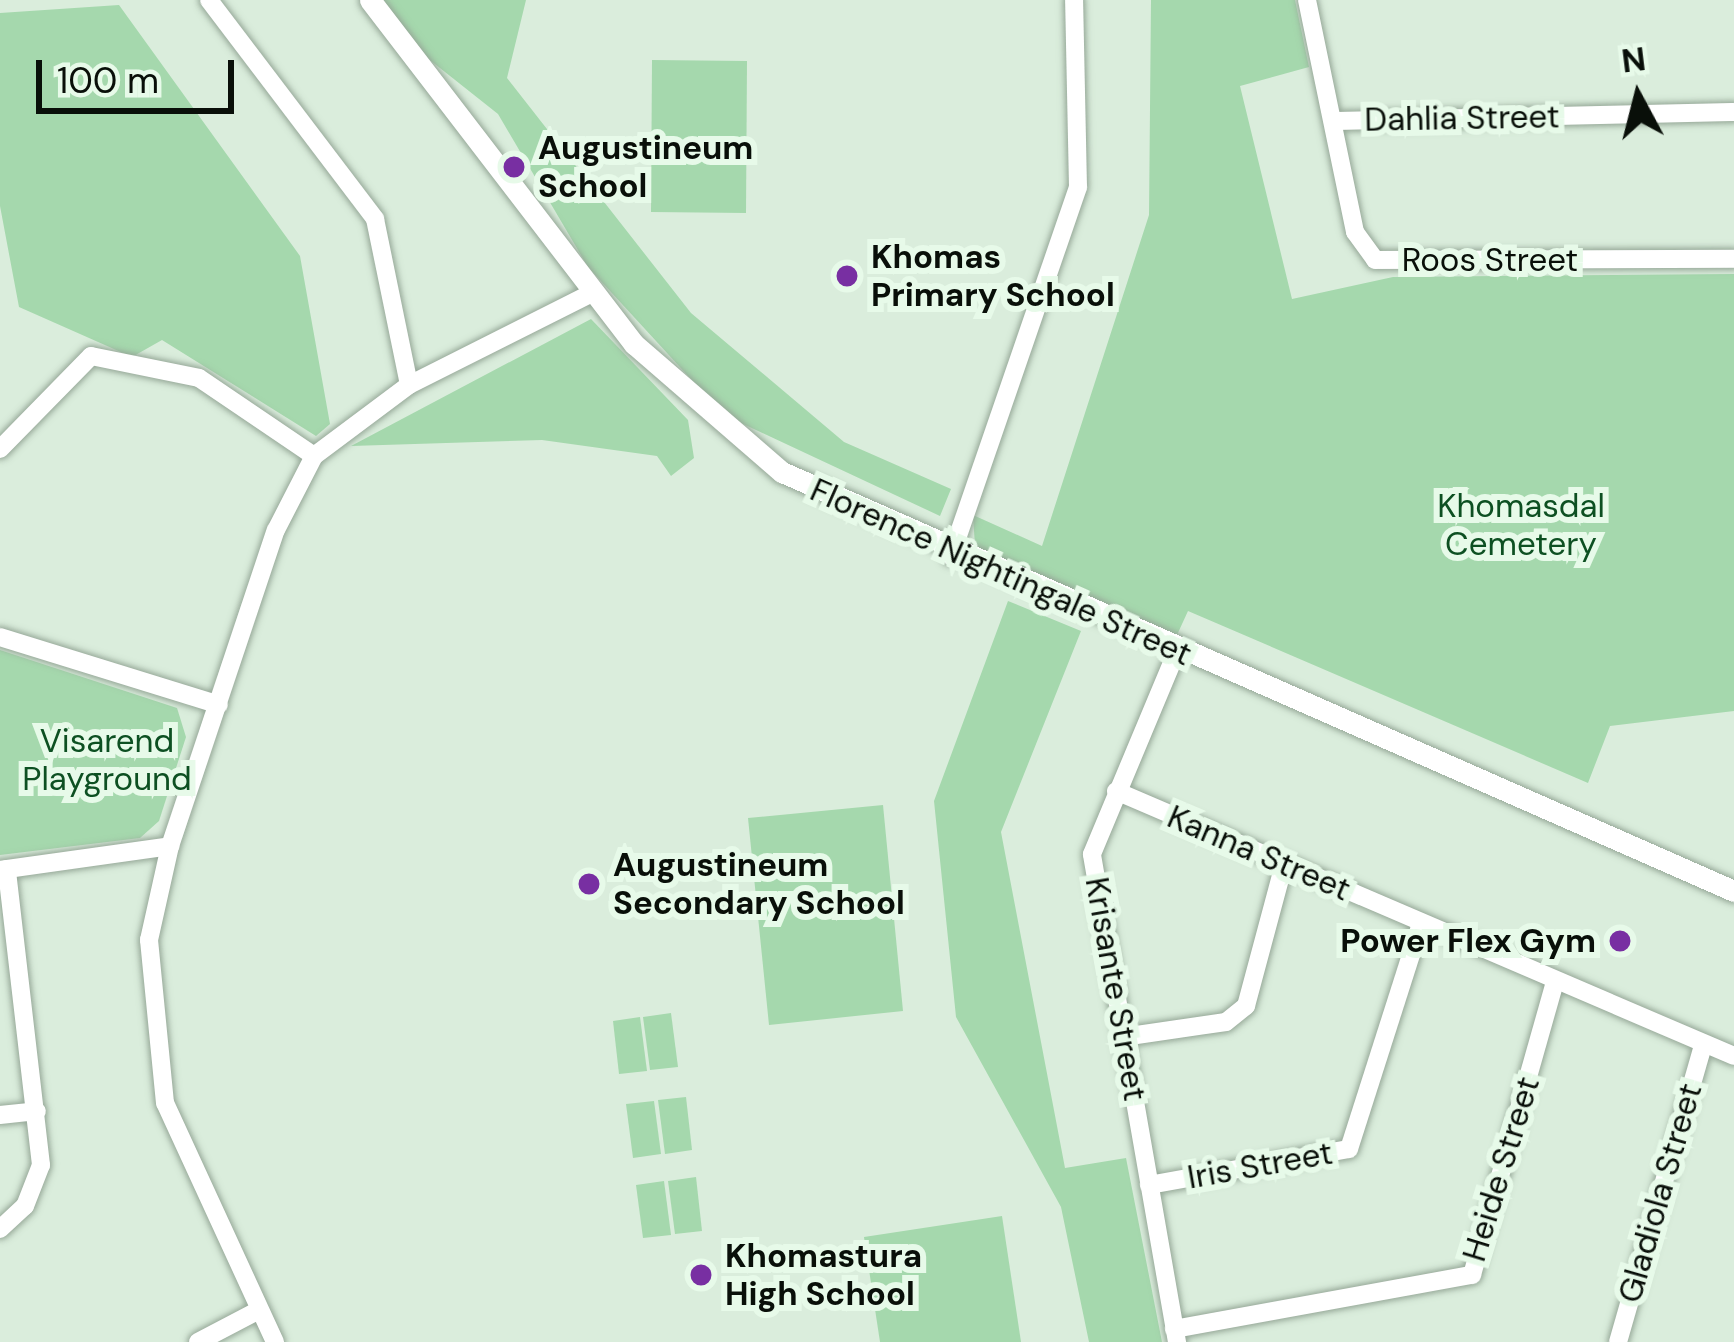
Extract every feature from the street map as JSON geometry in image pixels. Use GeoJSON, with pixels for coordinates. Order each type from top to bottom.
{"type":"FeatureCollection","features":[{"type":"Feature","properties":{"kind":"main road","name":"Florence Nightingale Street"},"geometry":{"type":"LineString","coordinates":[[370,0],[592,293],[727,434],[810,489],[951,556],[1734,891]]}},
{"type":"Feature","properties":{"kind":"street"},"geometry":{"type":"LineString","coordinates":[[209,0],[375,219],[410,385]]}},
{"type":"Feature","properties":{"kind":"street"},"geometry":{"type":"LineString","coordinates":[[951,556],[1078,187],[1074,0]]}},
{"type":"Feature","properties":{"kind":"street","name":"Roos Street"},"geometry":{"type":"LineString","coordinates":[[1307,0],[1355,232],[1375,260],[1734,259]]}},
{"type":"Feature","properties":{"kind":"street","name":"Dahlia Street"},"geometry":{"type":"LineString","coordinates":[[1334,121],[1734,112]]}},
{"type":"Feature","properties":{"kind":"street"},"geometry":{"type":"LineString","coordinates":[[275,1342],[165,1103],[149,940],[170,846],[282,514],[314,456],[410,385],[592,293]]}},
{"type":"Feature","properties":{"kind":"street"},"geometry":{"type":"LineString","coordinates":[[0,449],[91,356],[199,378],[314,456]]}},
{"type":"Feature","properties":{"kind":"street"},"geometry":{"type":"LineString","coordinates":[[0,637],[219,705]]}},
{"type":"Feature","properties":{"kind":"street","name":"Krisante Street"},"geometry":{"type":"LineString","coordinates":[[1175,1335],[1092,854],[1177,651]]}},
{"type":"Feature","properties":{"kind":"street","name":"Kanna Street"},"geometry":{"type":"LineString","coordinates":[[1116,791],[1734,1056]]}},
{"type":"Feature","properties":{"kind":"street"},"geometry":{"type":"LineString","coordinates":[[0,1229],[36,1185],[37,1111],[4,870],[170,846]]}},
{"type":"Feature","properties":{"kind":"street"},"geometry":{"type":"LineString","coordinates":[[1123,1037],[1226,1022],[1246,1006],[1284,865]]}},
{"type":"Feature","properties":{"kind":"street","name":"Iris Street"},"geometry":{"type":"LineString","coordinates":[[1149,1185],[1349,1149],[1420,923]]}},
{"type":"Feature","properties":{"kind":"street","name":"Heide Street"},"geometry":{"type":"LineString","coordinates":[[1175,1335],[1472,1275],[1556,981]]}},
{"type":"Feature","properties":{"kind":"street"},"geometry":{"type":"LineString","coordinates":[[0,995],[21,993]]}},
{"type":"Feature","properties":{"kind":"street","name":"Gladiola Street"},"geometry":{"type":"LineString","coordinates":[[1618,1342],[1703,1045]]}},
{"type":"Feature","properties":{"kind":"street"},"geometry":{"type":"LineString","coordinates":[[0,1115],[37,1111]]}},
{"type":"Feature","properties":{"kind":"street"},"geometry":{"type":"LineString","coordinates":[[198,1342],[259,1310]]}},
{"type":"Feature","properties":{"kind":"green space"},"geometry":{"type":"Polygon","coordinates":[[[383,0],[526,0],[507,78],[691,313],[844,442],[951,489],[940,516],[724,415],[588,267],[498,114],[421,53],[383,0]]]}},
{"type":"Feature","properties":{"kind":"green space","name":"Khomasdal Cemetery"},"geometry":{"type":"Polygon","coordinates":[[[1151,0],[1295,0],[1309,67],[1240,86],[1292,299],[1393,277],[1734,274],[1734,711],[1610,726],[1588,783],[1188,611],[1177,635],[975,546],[973,515],[1042,546],[1149,215],[1151,0]]]}},
{"type":"Feature","properties":{"kind":"green space"},"geometry":{"type":"Polygon","coordinates":[[[119,5],[300,256],[330,424],[316,436],[162,340],[132,357],[19,307],[0,206],[0,13],[119,5]]]}},
{"type":"Feature","properties":{"kind":"green space"},"geometry":{"type":"Polygon","coordinates":[[[652,60],[747,61],[746,213],[651,212],[652,60]]]}},
{"type":"Feature","properties":{"kind":"green space"},"geometry":{"type":"Polygon","coordinates":[[[591,319],[688,420],[694,458],[671,476],[657,456],[542,440],[351,446],[591,319]]]}},
{"type":"Feature","properties":{"kind":"green space"},"geometry":{"type":"Polygon","coordinates":[[[1008,601],[1081,631],[1001,832],[1065,1168],[1126,1158],[1162,1342],[1089,1342],[1061,1207],[956,1017],[934,801],[1008,601]]]}},
{"type":"Feature","properties":{"kind":"green space","name":"Visarend Playground"},"geometry":{"type":"Polygon","coordinates":[[[0,650],[177,708],[186,737],[159,821],[140,838],[0,855],[0,650]]]}},
{"type":"Feature","properties":{"kind":"green space"},"geometry":{"type":"Polygon","coordinates":[[[883,805],[903,1011],[769,1025],[748,818],[883,805]]]}},
{"type":"Feature","properties":{"kind":"green space"},"geometry":{"type":"Polygon","coordinates":[[[671,1013],[678,1067],[650,1070],[643,1017],[671,1013]]]}},
{"type":"Feature","properties":{"kind":"green space"},"geometry":{"type":"Polygon","coordinates":[[[640,1017],[647,1071],[619,1074],[613,1021],[640,1017]]]}},
{"type":"Feature","properties":{"kind":"green space"},"geometry":{"type":"Polygon","coordinates":[[[686,1097],[692,1150],[665,1154],[658,1100],[686,1097]]]}},
{"type":"Feature","properties":{"kind":"green space"},"geometry":{"type":"Polygon","coordinates":[[[654,1101],[661,1154],[633,1158],[626,1104],[654,1101]]]}},
{"type":"Feature","properties":{"kind":"green space"},"geometry":{"type":"Polygon","coordinates":[[[696,1177],[702,1231],[675,1234],[668,1181],[696,1177]]]}},
{"type":"Feature","properties":{"kind":"green space"},"geometry":{"type":"Polygon","coordinates":[[[664,1181],[671,1235],[643,1238],[636,1185],[664,1181]]]}},
{"type":"Feature","properties":{"kind":"green space"},"geometry":{"type":"Polygon","coordinates":[[[1002,1216],[1021,1342],[880,1342],[864,1237],[1002,1216]]]}},
{"type":"Feature","properties":{"kind":"place","name":"Augustineum School"},"geometry":{"type":"Point","coordinates":[514,167]}},
{"type":"Feature","properties":{"kind":"place","name":"Khomas Primary School"},"geometry":{"type":"Point","coordinates":[847,276]}},
{"type":"Feature","properties":{"kind":"place","name":"Augustineum Secondary School"},"geometry":{"type":"Point","coordinates":[589,884]}},
{"type":"Feature","properties":{"kind":"place","name":"Power Flex Gym"},"geometry":{"type":"Point","coordinates":[1620,941]}},
{"type":"Feature","properties":{"kind":"place","name":"Khomastura High School"},"geometry":{"type":"Point","coordinates":[701,1275]}}]}
